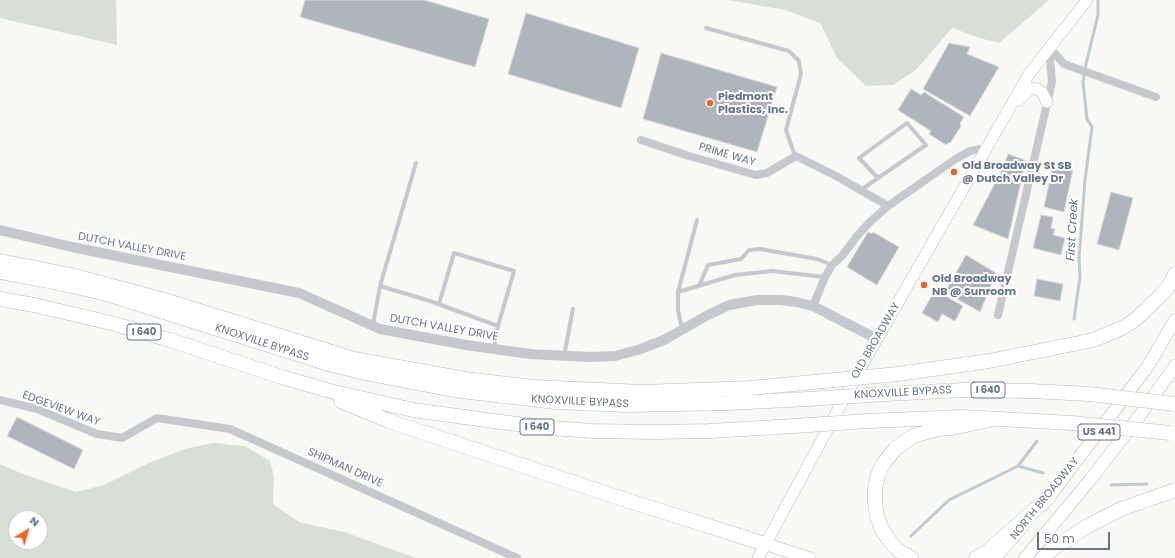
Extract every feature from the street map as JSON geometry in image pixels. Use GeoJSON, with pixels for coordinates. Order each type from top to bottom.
{"type":"FeatureCollection","features":[{"type":"Feature","properties":{"kind":"highway"},"geometry":{"type":"LineString","coordinates":[[0,261],[71,275],[161,299],[354,359],[465,379],[533,387],[643,392],[751,388],[898,374],[989,361],[1078,343],[1096,339],[1124,327],[1136,319],[1168,287],[1175,274]]}},
{"type":"Feature","properties":{"kind":"highway","name":"KNOXVILLE BYPASS"},"geometry":{"type":"LineString","coordinates":[[0,272],[106,294],[186,318],[283,350],[365,373],[454,390],[556,402],[626,405],[728,404],[972,390],[1089,394],[1172,403]]}},
{"type":"Feature","properties":{"kind":"highway","name":"I 640"},"geometry":{"type":"LineString","coordinates":[[0,299],[42,306],[110,323],[163,338],[285,378],[330,391],[413,410],[551,428],[654,432],[710,431],[868,421],[963,417],[1072,423],[1173,433]]}},
{"type":"Feature","properties":{"kind":"highway"},"geometry":{"type":"LineString","coordinates":[[285,378],[389,421],[617,497],[765,544]]}},
{"type":"Feature","properties":{"kind":"highway"},"geometry":{"type":"LineString","coordinates":[[911,558],[898,550],[889,540],[877,517],[875,488],[878,475],[883,464],[895,449],[913,436],[938,429],[952,428],[994,419]]}},
{"type":"Feature","properties":{"kind":"highway"},"geometry":{"type":"LineString","coordinates":[[1043,558],[1055,547],[1088,526],[1121,509],[1175,490]]}},
{"type":"Feature","properties":{"kind":"highway"},"geometry":{"type":"LineString","coordinates":[[976,558],[988,551],[1049,497]]}},
{"type":"Feature","properties":{"kind":"main road","name":"OLD BROADWAY"},"geometry":{"type":"LineString","coordinates":[[758,558],[877,339],[1005,116],[1030,74],[1049,47],[1087,0]]}},
{"type":"Feature","properties":{"kind":"main road"},"geometry":{"type":"LineString","coordinates":[[1005,116],[1031,88],[1035,88],[1042,92],[1047,102]]}},
{"type":"Feature","properties":{"kind":"main road","name":"NORTH BROADWAY"},"geometry":{"type":"LineString","coordinates":[[995,558],[1049,497],[1148,366],[1175,320]]}},
{"type":"Feature","properties":{"kind":"main road","name":"NORTH BROADWAY"},"geometry":{"type":"LineString","coordinates":[[1026,558],[1091,479],[1175,366]]}},
{"type":"Feature","properties":{"kind":"main road"},"geometry":{"type":"LineString","coordinates":[[765,544],[809,558]]}},
{"type":"Feature","properties":{"kind":"street"},"geometry":{"type":"LineString","coordinates":[[1049,47],[1064,64],[1156,97]]}},
{"type":"Feature","properties":{"kind":"street"},"geometry":{"type":"LineString","coordinates":[[998,315],[1052,82],[1049,47]]}},
{"type":"Feature","properties":{"kind":"street","name":"PRIME WAY"},"geometry":{"type":"LineString","coordinates":[[640,140],[756,175],[767,173],[796,156]]}},
{"type":"Feature","properties":{"kind":"street"},"geometry":{"type":"LineString","coordinates":[[813,306],[825,277],[832,265],[842,256],[870,222],[888,206],[954,160],[970,151],[987,148]]}},
{"type":"Feature","properties":{"kind":"street"},"geometry":{"type":"LineString","coordinates":[[796,156],[838,177],[888,206]]}},
{"type":"Feature","properties":{"kind":"street","name":"DUTCH VALLEY DRIVE"},"geometry":{"type":"LineString","coordinates":[[0,230],[72,247],[299,293],[380,329],[494,349],[564,356],[615,356],[638,350],[664,340],[706,316],[729,305],[757,300],[789,301],[813,306],[877,339]]}},
{"type":"Feature","properties":{"kind":"street","name":"EDGEVIEW WAY"},"geometry":{"type":"LineString","coordinates":[[0,400],[37,409],[97,434],[122,438],[157,418]]}},
{"type":"Feature","properties":{"kind":"street","name":"SHIPMAN DRIVE"},"geometry":{"type":"LineString","coordinates":[[157,418],[230,429],[517,558]]}},
{"type":"Feature","properties":{"kind":"lane"},"geometry":{"type":"LineString","coordinates":[[706,28],[789,51],[799,61],[801,74],[786,130],[796,156]]}},
{"type":"Feature","properties":{"kind":"lane"},"geometry":{"type":"LineString","coordinates":[[860,190],[878,178],[926,145],[907,123],[859,158],[878,178]]}},
{"type":"Feature","properties":{"kind":"lane"},"geometry":{"type":"LineString","coordinates":[[373,326],[380,286],[416,163]]}},
{"type":"Feature","properties":{"kind":"lane"},"geometry":{"type":"LineString","coordinates":[[682,330],[678,310],[678,292],[697,220]]}},
{"type":"Feature","properties":{"kind":"lane"},"geometry":{"type":"LineString","coordinates":[[699,286],[708,265],[741,259],[749,250],[760,249],[810,258],[832,265]]}},
{"type":"Feature","properties":{"kind":"lane"},"geometry":{"type":"LineString","coordinates":[[439,304],[454,253],[514,271],[498,326],[494,349]]}},
{"type":"Feature","properties":{"kind":"lane"},"geometry":{"type":"LineString","coordinates":[[678,292],[735,275],[772,271],[825,277]]}},
{"type":"Feature","properties":{"kind":"lane"},"geometry":{"type":"LineString","coordinates":[[380,286],[439,304],[498,326]]}},
{"type":"Feature","properties":{"kind":"lane"},"geometry":{"type":"LineString","coordinates":[[564,356],[573,309]]}},
{"type":"Feature","properties":{"kind":"shaded area"},"geometry":{"type":"Polygon","coordinates":[[[0,0],[116,0],[117,45],[0,18],[0,0]]]}},
{"type":"Feature","properties":{"kind":"shaded area"},"geometry":{"type":"Polygon","coordinates":[[[727,0],[1049,0],[999,43],[979,38],[952,28],[916,70],[893,85],[866,86],[837,58],[820,23],[785,10],[727,0]]]}},
{"type":"Feature","properties":{"kind":"shaded area"},"geometry":{"type":"Polygon","coordinates":[[[214,443],[245,446],[270,461],[274,476],[273,504],[299,522],[347,533],[416,558],[0,558],[0,464],[23,474],[76,492],[104,485],[149,463],[184,449],[214,443]]]}},
{"type":"Feature","properties":{"kind":"building"},"geometry":{"type":"Polygon","coordinates":[[[305,0],[424,0],[489,19],[475,67],[300,17],[305,0]]]}},
{"type":"Feature","properties":{"kind":"building"},"geometry":{"type":"Polygon","coordinates":[[[526,13],[639,48],[621,108],[508,74],[526,13]]]}},
{"type":"Feature","properties":{"kind":"building"},"geometry":{"type":"Polygon","coordinates":[[[949,43],[970,47],[967,54],[999,67],[970,116],[923,89],[949,43]]]}},
{"type":"Feature","properties":{"kind":"building","name":"Piedmont Plastics, Inc."},"geometry":{"type":"Polygon","coordinates":[[[661,53],[777,87],[757,152],[643,119],[661,53]]]}},
{"type":"Feature","properties":{"kind":"building"},"geometry":{"type":"Polygon","coordinates":[[[911,89],[921,95],[924,92],[964,117],[960,123],[961,126],[951,142],[946,145],[929,134],[931,131],[898,110],[911,89]]]}},
{"type":"Feature","properties":{"kind":"building"},"geometry":{"type":"Polygon","coordinates":[[[1008,154],[1025,160],[1008,239],[973,225],[1002,170],[1008,154]]]}},
{"type":"Feature","properties":{"kind":"building"},"geometry":{"type":"Polygon","coordinates":[[[1053,165],[1073,169],[1064,212],[1044,207],[1053,165]]]}},
{"type":"Feature","properties":{"kind":"building"},"geometry":{"type":"Polygon","coordinates":[[[1111,192],[1133,198],[1119,250],[1097,244],[1111,192]]]}},
{"type":"Feature","properties":{"kind":"building"},"geometry":{"type":"Polygon","coordinates":[[[1041,215],[1053,217],[1051,228],[1055,229],[1053,235],[1065,238],[1061,255],[1033,248],[1041,215]]]}},
{"type":"Feature","properties":{"kind":"building"},"geometry":{"type":"Polygon","coordinates":[[[868,232],[872,234],[873,232],[899,247],[877,285],[847,267],[868,232]]]}},
{"type":"Feature","properties":{"kind":"building"},"geometry":{"type":"Polygon","coordinates":[[[966,255],[996,273],[980,312],[945,292],[966,255]]]}},
{"type":"Feature","properties":{"kind":"building"},"geometry":{"type":"Polygon","coordinates":[[[1037,279],[1063,284],[1060,301],[1034,296],[1037,279]]]}},
{"type":"Feature","properties":{"kind":"building"},"geometry":{"type":"Polygon","coordinates":[[[935,290],[963,306],[955,321],[942,314],[938,322],[922,313],[935,290]]]}},
{"type":"Feature","properties":{"kind":"building"},"geometry":{"type":"Polygon","coordinates":[[[17,417],[83,450],[74,469],[7,436],[17,417]]]}},
{"type":"Feature","properties":{"kind":"waterway","name":"First Creek"},"geometry":{"type":"LineString","coordinates":[[1074,319],[1080,277],[1079,258],[1085,180],[1092,127],[1087,119],[1083,82],[1098,15],[1098,0]]}},
{"type":"Feature","properties":{"kind":"waterway","name":"First Creek"},"geometry":{"type":"LineString","coordinates":[[911,536],[949,500],[1018,466],[1037,441]]}},
{"type":"Feature","properties":{"kind":"waterway"},"geometry":{"type":"LineString","coordinates":[[1018,466],[1043,473]]}},
{"type":"Feature","properties":{"kind":"waterway"},"geometry":{"type":"LineString","coordinates":[[1111,485],[1147,484]]}},
{"type":"Feature","properties":{"kind":"place","name":"Piedmont Plastics, Inc."},"geometry":{"type":"Point","coordinates":[710,103]}},
{"type":"Feature","properties":{"kind":"place","name":"Old Broadway St SB @ Dutch Valley Dr"},"geometry":{"type":"Point","coordinates":[954,172]}},
{"type":"Feature","properties":{"kind":"place","name":"Old Broadway NB @ Sunroom"},"geometry":{"type":"Point","coordinates":[924,285]}}]}
